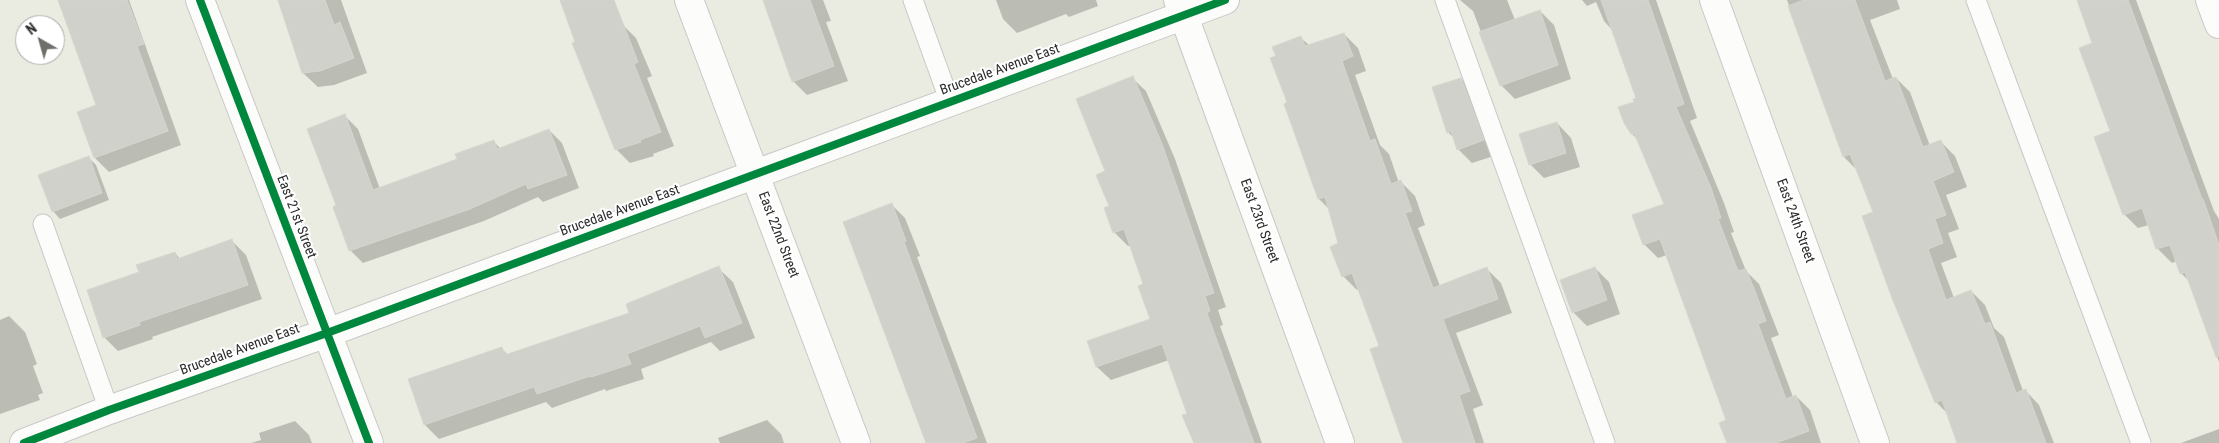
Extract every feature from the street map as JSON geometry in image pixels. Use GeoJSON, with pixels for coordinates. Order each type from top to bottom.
{"type":"FeatureCollection","features":[{"type":"Feature","properties":{"kind":"street","name":"East 21st Street"},"geometry":{"type":"LineString","coordinates":[[200,0],[368,443]]}},
{"type":"Feature","properties":{"kind":"street","name":"East 22nd Street"},"geometry":{"type":"LineString","coordinates":[[689,0],[856,443]]}},
{"type":"Feature","properties":{"kind":"street","name":"Brucedale Avenue East"},"geometry":{"type":"LineString","coordinates":[[24,443],[109,410],[327,333],[950,102],[1181,7],[1225,0]]}},
{"type":"Feature","properties":{"kind":"street","name":"East 24th Street"},"geometry":{"type":"LineString","coordinates":[[1714,0],[1875,443]]}},
{"type":"Feature","properties":{"kind":"street"},"geometry":{"type":"LineString","coordinates":[[2210,0],[2219,24]]}},
{"type":"Feature","properties":{"kind":"street","name":"East 23rd Street"},"geometry":{"type":"LineString","coordinates":[[1181,7],[1340,443]]}},
{"type":"Feature","properties":{"kind":"lane"},"geometry":{"type":"LineString","coordinates":[[913,0],[950,102]]}},
{"type":"Feature","properties":{"kind":"lane"},"geometry":{"type":"LineString","coordinates":[[1445,0],[1605,443]]}},
{"type":"Feature","properties":{"kind":"lane"},"geometry":{"type":"LineString","coordinates":[[1976,0],[2140,443]]}},
{"type":"Feature","properties":{"kind":"lane"},"geometry":{"type":"LineString","coordinates":[[44,224],[109,410]]}},
{"type":"Feature","properties":{"kind":"building"},"geometry":{"type":"Polygon","coordinates":[[[58,0],[127,0],[144,44],[137,46],[168,131],[94,158],[77,112],[96,105],[58,0]]]}},
{"type":"Feature","properties":{"kind":"building"},"geometry":{"type":"Polygon","coordinates":[[[278,0],[325,0],[334,25],[340,22],[354,58],[320,71],[302,73],[278,0]]]}},
{"type":"Feature","properties":{"kind":"building"},"geometry":{"type":"Polygon","coordinates":[[[560,0],[614,0],[638,62],[634,64],[661,132],[640,140],[641,142],[615,150],[572,43],[575,42],[560,0]]]}},
{"type":"Feature","properties":{"kind":"building"},"geometry":{"type":"Polygon","coordinates":[[[763,0],[810,0],[834,66],[792,82],[763,0]]]}},
{"type":"Feature","properties":{"kind":"building"},"geometry":{"type":"Polygon","coordinates":[[[1601,0],[1648,0],[1684,104],[1676,107],[1711,188],[1721,218],[1718,219],[1738,271],[1746,269],[1755,291],[1766,321],[1758,324],[1786,399],[1796,395],[1809,431],[1776,443],[1727,443],[1719,423],[1726,420],[1660,239],[1643,245],[1632,215],[1664,204],[1634,133],[1631,134],[1624,123],[1618,107],[1634,102],[1633,99],[1636,98],[1601,0]]]}},
{"type":"Feature","properties":{"kind":"building"},"geometry":{"type":"Polygon","coordinates":[[[1804,0],[1855,0],[1885,81],[1896,77],[1923,147],[1941,140],[1954,172],[1933,181],[1946,215],[1935,219],[1943,243],[1928,249],[1946,300],[1971,290],[1985,324],[1990,322],[2016,393],[2026,389],[2046,443],[1957,443],[1942,400],[1935,403],[1892,298],[1862,216],[1873,212],[1850,154],[1843,157],[1788,6],[1804,0]]]}},
{"type":"Feature","properties":{"kind":"building"},"geometry":{"type":"Polygon","coordinates":[[[2077,0],[2128,0],[2219,245],[2219,356],[2216,357],[2185,272],[2180,274],[2170,245],[2156,249],[2142,208],[2123,215],[2094,137],[2110,131],[2079,48],[2092,43],[2077,0]]]}},
{"type":"Feature","properties":{"kind":"building"},"geometry":{"type":"Polygon","coordinates":[[[1540,10],[1558,65],[1500,86],[1479,32],[1540,10]]]}},
{"type":"Feature","properties":{"kind":"building"},"geometry":{"type":"Polygon","coordinates":[[[1344,33],[1353,56],[1342,61],[1370,141],[1375,139],[1391,184],[1401,180],[1412,211],[1405,213],[1433,288],[1487,267],[1498,299],[1443,319],[1470,391],[1459,395],[1475,443],[1403,443],[1370,349],[1379,346],[1352,273],[1342,277],[1330,247],[1338,243],[1325,197],[1318,199],[1284,104],[1287,102],[1270,58],[1276,56],[1272,47],[1301,36],[1305,46],[1344,33]]]}},
{"type":"Feature","properties":{"kind":"building"},"geometry":{"type":"Polygon","coordinates":[[[1133,76],[1162,144],[1214,293],[1205,296],[1210,311],[1207,313],[1254,443],[1194,443],[1182,415],[1187,414],[1162,344],[1096,367],[1087,341],[1150,319],[1138,286],[1143,284],[1124,229],[1113,233],[1104,208],[1109,206],[1096,175],[1105,171],[1076,99],[1133,76]]]}},
{"type":"Feature","properties":{"kind":"building"},"geometry":{"type":"Polygon","coordinates":[[[1461,78],[1484,140],[1457,150],[1451,131],[1447,133],[1432,87],[1461,78]]]}},
{"type":"Feature","properties":{"kind":"building"},"geometry":{"type":"Polygon","coordinates":[[[345,114],[373,190],[457,159],[455,154],[494,140],[497,149],[549,129],[567,175],[528,189],[526,184],[470,209],[349,251],[333,207],[336,205],[307,129],[345,114]]]}},
{"type":"Feature","properties":{"kind":"building"},"geometry":{"type":"Polygon","coordinates":[[[1557,122],[1566,153],[1529,165],[1519,134],[1557,122]]]}},
{"type":"Feature","properties":{"kind":"building"},"geometry":{"type":"Polygon","coordinates":[[[89,156],[102,193],[52,212],[38,175],[89,156]]]}},
{"type":"Feature","properties":{"kind":"building"},"geometry":{"type":"Polygon","coordinates":[[[892,203],[906,241],[904,242],[977,438],[963,443],[926,443],[843,222],[892,203]]]}},
{"type":"Feature","properties":{"kind":"building"},"geometry":{"type":"Polygon","coordinates":[[[232,239],[248,285],[139,322],[140,325],[103,338],[87,290],[139,272],[136,265],[175,252],[177,259],[232,239]]]}},
{"type":"Feature","properties":{"kind":"building"},"geometry":{"type":"Polygon","coordinates":[[[719,266],[742,323],[705,338],[700,326],[627,354],[631,364],[537,394],[534,387],[424,425],[408,379],[502,347],[505,355],[629,313],[626,304],[719,266]]]}},
{"type":"Feature","properties":{"kind":"building"},"geometry":{"type":"Polygon","coordinates":[[[1595,267],[1607,300],[1572,313],[1560,280],[1595,267]]]}},
{"type":"Feature","properties":{"kind":"cycle path"},"geometry":{"type":"LineString","coordinates":[[200,0],[369,443]]}},
{"type":"Feature","properties":{"kind":"cycle path"},"geometry":{"type":"LineString","coordinates":[[24,443],[109,410],[327,333],[1225,0]]}}]}
